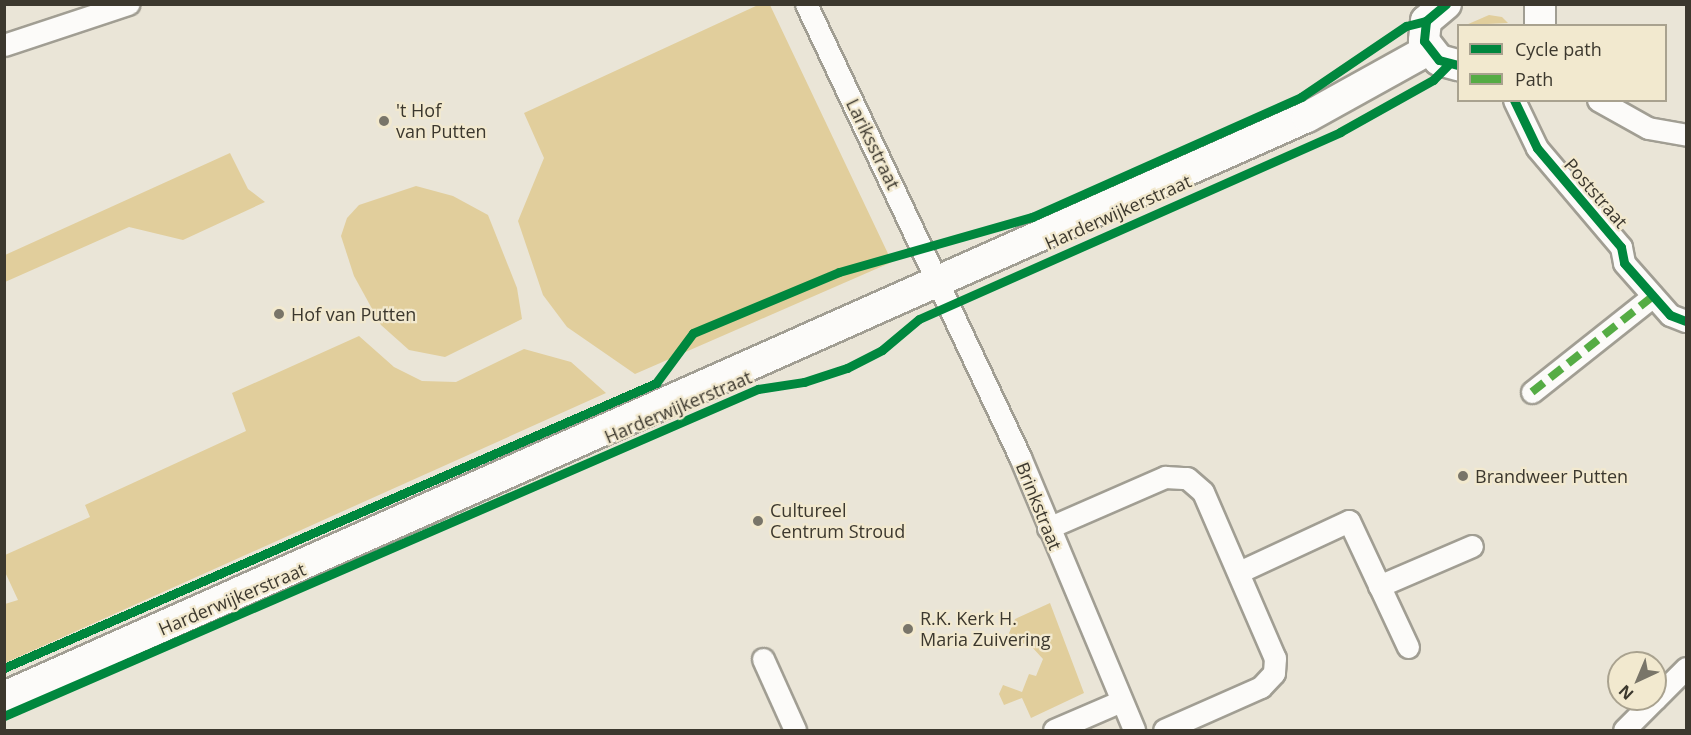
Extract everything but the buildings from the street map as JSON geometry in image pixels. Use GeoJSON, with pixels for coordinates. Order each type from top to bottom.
{"type":"FeatureCollection","features":[{"type":"Feature","properties":{"kind":"main road"},"geometry":{"type":"LineString","coordinates":[[1540,4],[1540,24]]}},
{"type":"Feature","properties":{"kind":"main road"},"geometry":{"type":"LineString","coordinates":[[1435,7],[1424,30],[1428,50],[1448,65],[1457,65]]}},
{"type":"Feature","properties":{"kind":"main road","name":"Harderwijkerstraat"},"geometry":{"type":"LineString","coordinates":[[4,697],[939,284],[1307,117],[1428,50]]}},
{"type":"Feature","properties":{"kind":"street"},"geometry":{"type":"LineString","coordinates":[[4,45],[128,4]]}},
{"type":"Feature","properties":{"kind":"street","name":"Lariksstraat"},"geometry":{"type":"LineString","coordinates":[[806,4],[939,284]]}},
{"type":"Feature","properties":{"kind":"street","name":"Poststraat"},"geometry":{"type":"LineString","coordinates":[[1515,102],[1537,148],[1621,247],[1624,263],[1670,315],[1686,321]]}},
{"type":"Feature","properties":{"kind":"street"},"geometry":{"type":"LineString","coordinates":[[1602,102],[1648,128],[1685,130]]}},
{"type":"Feature","properties":{"kind":"street","name":"Brinkstraat"},"geometry":{"type":"LineString","coordinates":[[939,284],[1048,528],[1119,702],[1134,730]]}},
{"type":"Feature","properties":{"kind":"street"},"geometry":{"type":"LineString","coordinates":[[1532,392],[1653,296]]}},
{"type":"Feature","properties":{"kind":"street"},"geometry":{"type":"LineString","coordinates":[[1048,528],[1165,477],[1187,477],[1203,492],[1275,658],[1274,673],[1261,687],[1164,730]]}},
{"type":"Feature","properties":{"kind":"street"},"geometry":{"type":"LineString","coordinates":[[1239,572],[1349,521],[1408,647]]}},
{"type":"Feature","properties":{"kind":"street"},"geometry":{"type":"LineString","coordinates":[[1379,586],[1472,546]]}},
{"type":"Feature","properties":{"kind":"street"},"geometry":{"type":"LineString","coordinates":[[763,659],[795,730]]}},
{"type":"Feature","properties":{"kind":"street"},"geometry":{"type":"LineString","coordinates":[[1667,687],[1686,668]]}},
{"type":"Feature","properties":{"kind":"street"},"geometry":{"type":"LineString","coordinates":[[1054,730],[1119,702]]}},
{"type":"Feature","properties":{"kind":"street"},"geometry":{"type":"LineString","coordinates":[[1624,730],[1643,711]]}},
{"type":"Feature","properties":{"kind":"shaded area"},"geometry":{"type":"Polygon","coordinates":[[[758,5],[770,5],[892,262],[635,374],[567,327],[543,295],[518,221],[544,158],[524,113],[758,5]]]}},
{"type":"Feature","properties":{"kind":"shaded area"},"geometry":{"type":"Polygon","coordinates":[[[1489,15],[1502,17],[1508,23],[1487,24],[1468,24],[1489,15]]]}},
{"type":"Feature","properties":{"kind":"shaded area"},"geometry":{"type":"Polygon","coordinates":[[[230,153],[248,189],[265,202],[183,240],[129,227],[5,282],[5,255],[230,153]]]}},
{"type":"Feature","properties":{"kind":"shaded area"},"geometry":{"type":"Polygon","coordinates":[[[416,186],[453,196],[488,215],[517,288],[522,319],[445,357],[409,350],[381,325],[354,276],[341,236],[347,218],[359,205],[416,186]]]}},
{"type":"Feature","properties":{"kind":"shaded area"},"geometry":{"type":"Polygon","coordinates":[[[359,336],[394,367],[422,381],[456,382],[524,349],[571,362],[606,393],[5,663],[5,604],[18,600],[5,572],[5,555],[90,517],[85,505],[246,431],[232,393],[359,336]]]}},
{"type":"Feature","properties":{"kind":"shaded area"},"geometry":{"type":"Polygon","coordinates":[[[1050,603],[1084,693],[1031,718],[1022,698],[1004,705],[999,694],[1003,685],[1022,692],[1029,674],[1036,676],[1043,659],[1031,646],[1007,638],[1015,619],[1050,603]]]}},
{"type":"Feature","properties":{"kind":"marked path"},"geometry":{"type":"LineString","coordinates":[[1532,392],[1653,296]]}},
{"type":"Feature","properties":{"kind":"cycle path"},"geometry":{"type":"LineString","coordinates":[[1446,4],[1426,21],[1424,41],[1439,60],[1457,65]]}},
{"type":"Feature","properties":{"kind":"cycle path"},"geometry":{"type":"LineString","coordinates":[[4,668],[656,383],[693,333],[839,272],[1032,217],[1301,97],[1406,26],[1426,21]]}},
{"type":"Feature","properties":{"kind":"cycle path"},"geometry":{"type":"LineString","coordinates":[[4,716],[758,389],[804,382],[847,368],[882,350],[919,319],[1340,132],[1433,80],[1448,65]]}},
{"type":"Feature","properties":{"kind":"cycle path"},"geometry":{"type":"LineString","coordinates":[[1515,102],[1537,148],[1621,247],[1624,263],[1670,315],[1686,321]]}},
{"type":"Feature","properties":{"kind":"place","name":"'t Hof van Putten"},"geometry":{"type":"Point","coordinates":[384,121]}},
{"type":"Feature","properties":{"kind":"place","name":"Hof van Putten"},"geometry":{"type":"Point","coordinates":[279,314]}},
{"type":"Feature","properties":{"kind":"place","name":"Brandweer Putten"},"geometry":{"type":"Point","coordinates":[1463,476]}},
{"type":"Feature","properties":{"kind":"place","name":"Cultureel Centrum Stroud"},"geometry":{"type":"Point","coordinates":[758,521]}},
{"type":"Feature","properties":{"kind":"place","name":"R.K. Kerk H. Maria Zuivering"},"geometry":{"type":"Point","coordinates":[908,629]}}]}
